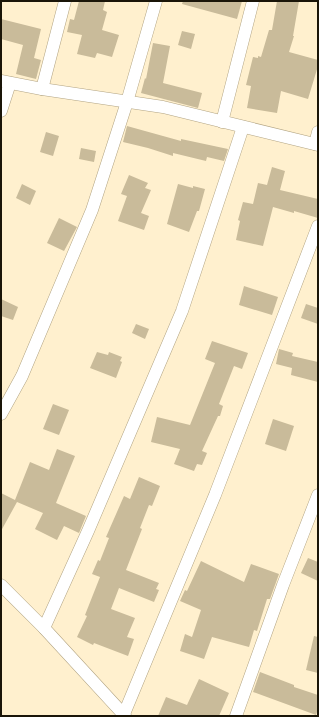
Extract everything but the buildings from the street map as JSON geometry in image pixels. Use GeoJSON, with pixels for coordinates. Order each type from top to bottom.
{"type":"FeatureCollection","features":[{"type":"Feature","properties":{"kind":"street"},"geometry":{"type":"LineString","coordinates":[[42,89],[65,1]]}},
{"type":"Feature","properties":{"kind":"street"},"geometry":{"type":"LineString","coordinates":[[1,414],[22,376],[92,210],[127,102],[156,1]]}},
{"type":"Feature","properties":{"kind":"street"},"geometry":{"type":"LineString","coordinates":[[222,122],[253,1]]}},
{"type":"Feature","properties":{"kind":"street"},"geometry":{"type":"LineString","coordinates":[[1,111],[5,82],[163,107],[317,145],[318,132]]}},
{"type":"Feature","properties":{"kind":"street"},"geometry":{"type":"LineString","coordinates":[[44,628],[88,531],[182,311],[242,127]]}},
{"type":"Feature","properties":{"kind":"street"},"geometry":{"type":"LineString","coordinates":[[1,585],[44,628],[124,715],[215,495],[318,226]]}},
{"type":"Feature","properties":{"kind":"street"},"geometry":{"type":"LineString","coordinates":[[236,716],[283,585],[318,495]]}}]}
